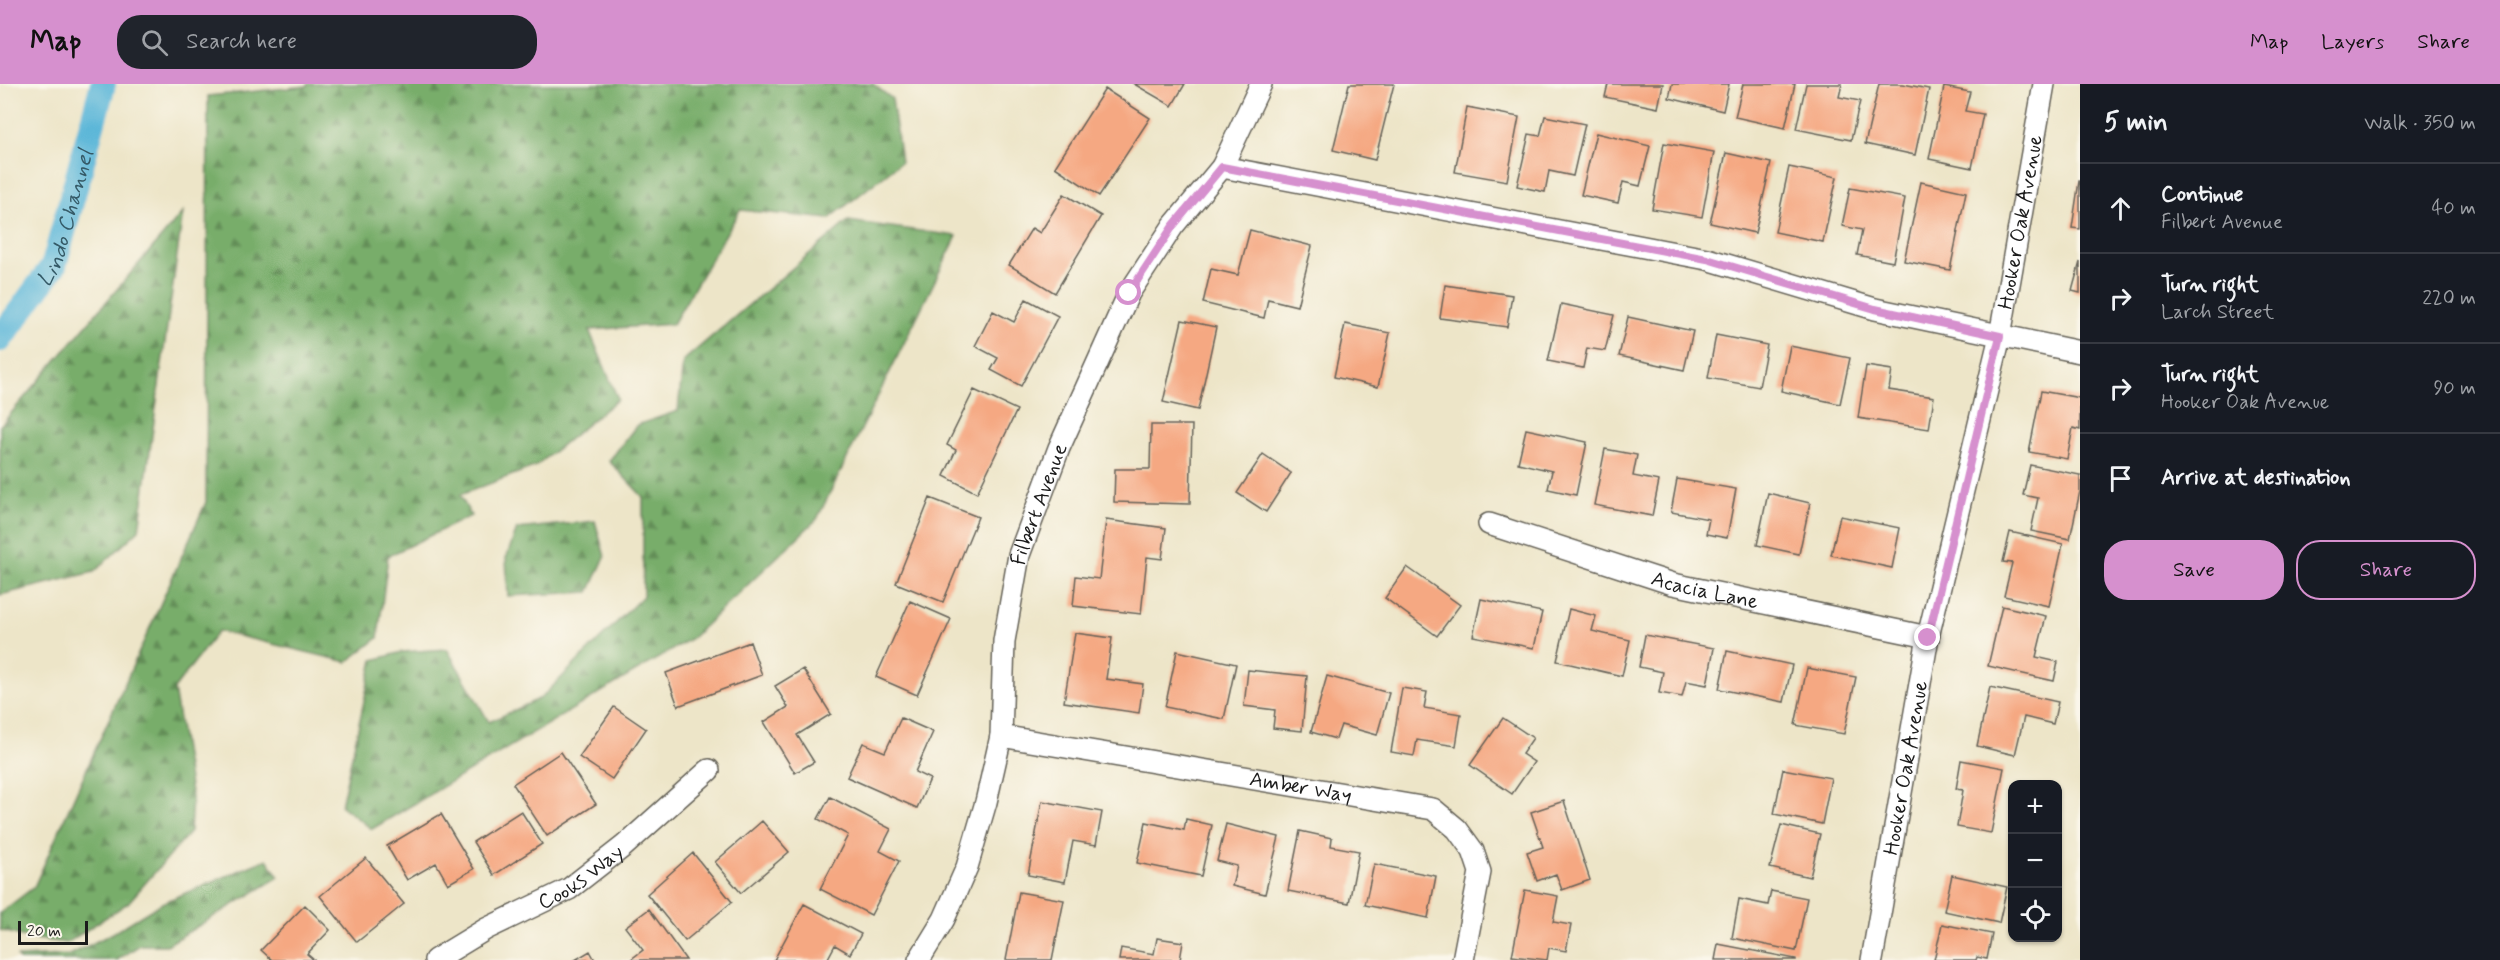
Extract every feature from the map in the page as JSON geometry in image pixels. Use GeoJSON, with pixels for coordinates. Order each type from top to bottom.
{"type":"FeatureCollection","features":[{"type":"Feature","properties":{"kind":"street","name":"Filbert Avenue"},"geometry":{"type":"LineString","coordinates":[[919,960],[944,919],[967,867],[987,802],[1001,736],[1004,641],[1019,555],[1059,448],[1129,293],[1173,226],[1222,167],[1261,84]]}},
{"type":"Feature","properties":{"kind":"street","name":"Hooker Oak Avenue"},"geometry":{"type":"LineString","coordinates":[[1872,960],[1928,638],[2000,336],[2044,84]]}},
{"type":"Feature","properties":{"kind":"street"},"geometry":{"type":"LineString","coordinates":[[1222,167],[1707,259],[1875,309],[2080,352]]}},
{"type":"Feature","properties":{"kind":"street","name":"Acacia Lane"},"geometry":{"type":"LineString","coordinates":[[1489,524],[1674,584],[1928,638]]}},
{"type":"Feature","properties":{"kind":"street","name":"Amber Way"},"geometry":{"type":"LineString","coordinates":[[1001,736],[1433,809],[1457,829],[1473,852],[1480,872],[1463,960]]}},
{"type":"Feature","properties":{"kind":"street","name":"Cooks Way"},"geometry":{"type":"LineString","coordinates":[[435,960],[486,929],[569,889],[624,846],[709,770]]}},
{"type":"Feature","properties":{"kind":"green space"},"geometry":{"type":"Polygon","coordinates":[[[308,84],[873,84],[892,99],[901,162],[829,219],[740,210],[673,324],[589,330],[618,399],[536,466],[460,495],[471,516],[388,556],[378,638],[347,662],[218,631],[174,689],[192,798],[190,832],[128,903],[67,943],[28,938],[0,930],[0,913],[34,887],[206,502],[208,96],[307,86],[308,84]]]}},
{"type":"Feature","properties":{"kind":"green space"},"geometry":{"type":"Polygon","coordinates":[[[183,212],[139,530],[94,572],[0,595],[0,426],[183,212]]]}},
{"type":"Feature","properties":{"kind":"green space"},"geometry":{"type":"Polygon","coordinates":[[[848,221],[957,236],[817,519],[692,638],[372,829],[341,806],[373,660],[402,652],[447,649],[489,722],[541,698],[643,596],[643,497],[609,461],[637,425],[678,411],[683,361],[848,221]]]}},
{"type":"Feature","properties":{"kind":"green space"},"geometry":{"type":"Polygon","coordinates":[[[595,521],[605,557],[589,592],[508,596],[506,558],[517,529],[595,521]]]}},
{"type":"Feature","properties":{"kind":"green space"},"geometry":{"type":"Polygon","coordinates":[[[267,859],[279,877],[167,945],[140,945],[117,960],[19,960],[17,957],[70,955],[113,933],[162,903],[267,859]]]}},
{"type":"Feature","properties":{"kind":"building"},"geometry":{"type":"Polygon","coordinates":[[[1134,84],[1185,84],[1172,106],[1134,84]]]}},
{"type":"Feature","properties":{"kind":"building"},"geometry":{"type":"Polygon","coordinates":[[[1349,84],[1394,84],[1375,160],[1333,150],[1349,84]]]}},
{"type":"Feature","properties":{"kind":"building"},"geometry":{"type":"Polygon","coordinates":[[[1608,84],[1663,84],[1658,108],[1605,97],[1608,84]]]}},
{"type":"Feature","properties":{"kind":"building"},"geometry":{"type":"Polygon","coordinates":[[[1672,84],[1729,84],[1723,111],[1669,98],[1672,84]]]}},
{"type":"Feature","properties":{"kind":"building"},"geometry":{"type":"Polygon","coordinates":[[[1743,84],[1795,84],[1785,128],[1735,117],[1743,84]]]}},
{"type":"Feature","properties":{"kind":"building"},"geometry":{"type":"Polygon","coordinates":[[[1806,84],[1842,84],[1839,97],[1860,101],[1851,140],[1796,129],[1806,84]]]}},
{"type":"Feature","properties":{"kind":"building"},"geometry":{"type":"Polygon","coordinates":[[[1879,84],[1903,84],[1929,89],[1915,155],[1865,144],[1879,84]]]}},
{"type":"Feature","properties":{"kind":"building"},"geometry":{"type":"Polygon","coordinates":[[[1944,87],[1970,92],[1965,111],[1983,114],[1972,168],[1929,159],[1944,87]]]}},
{"type":"Feature","properties":{"kind":"building"},"geometry":{"type":"Polygon","coordinates":[[[1105,89],[1150,118],[1099,196],[1055,167],[1105,89]]]}},
{"type":"Feature","properties":{"kind":"building"},"geometry":{"type":"Polygon","coordinates":[[[1467,107],[1519,117],[1507,181],[1455,172],[1467,107]]]}},
{"type":"Feature","properties":{"kind":"building"},"geometry":{"type":"Polygon","coordinates":[[[1545,116],[1585,124],[1573,176],[1549,171],[1545,192],[1517,186],[1529,134],[1540,136],[1545,116]]]}},
{"type":"Feature","properties":{"kind":"building"},"geometry":{"type":"Polygon","coordinates":[[[1596,133],[1650,146],[1640,186],[1623,182],[1618,203],[1581,195],[1596,133]]]}},
{"type":"Feature","properties":{"kind":"building"},"geometry":{"type":"Polygon","coordinates":[[[1664,143],[1714,152],[1702,217],[1652,209],[1664,143]]]}},
{"type":"Feature","properties":{"kind":"building"},"geometry":{"type":"Polygon","coordinates":[[[1726,153],[1771,163],[1755,233],[1710,223],[1726,153]]]}},
{"type":"Feature","properties":{"kind":"building"},"geometry":{"type":"Polygon","coordinates":[[[1789,167],[1837,177],[1823,242],[1775,232],[1789,167]]]}},
{"type":"Feature","properties":{"kind":"building"},"geometry":{"type":"Polygon","coordinates":[[[2080,181],[2080,229],[2072,228],[2080,181]]]}},
{"type":"Feature","properties":{"kind":"building"},"geometry":{"type":"Polygon","coordinates":[[[1921,182],[1966,192],[1950,270],[1904,261],[1921,182]]]}},
{"type":"Feature","properties":{"kind":"building"},"geometry":{"type":"Polygon","coordinates":[[[1850,188],[1905,198],[1893,262],[1857,255],[1862,230],[1842,226],[1850,188]]]}},
{"type":"Feature","properties":{"kind":"building"},"geometry":{"type":"Polygon","coordinates":[[[1064,194],[1101,216],[1055,293],[1009,265],[1032,228],[1040,233],[1064,194]]]}},
{"type":"Feature","properties":{"kind":"building"},"geometry":{"type":"Polygon","coordinates":[[[1250,230],[1312,246],[1297,306],[1268,299],[1264,318],[1203,303],[1211,269],[1238,275],[1250,230]]]}},
{"type":"Feature","properties":{"kind":"building"},"geometry":{"type":"Polygon","coordinates":[[[2080,262],[2080,293],[2072,291],[2080,262]]]}},
{"type":"Feature","properties":{"kind":"building"},"geometry":{"type":"Polygon","coordinates":[[[1445,285],[1512,295],[1507,327],[1440,318],[1445,285]]]}},
{"type":"Feature","properties":{"kind":"building"},"geometry":{"type":"Polygon","coordinates":[[[1026,299],[1058,316],[1021,386],[991,370],[998,358],[975,346],[993,311],[1014,322],[1026,299]]]}},
{"type":"Feature","properties":{"kind":"building"},"geometry":{"type":"Polygon","coordinates":[[[1561,304],[1614,315],[1605,351],[1587,348],[1583,368],[1548,361],[1561,304]]]}},
{"type":"Feature","properties":{"kind":"building"},"geometry":{"type":"Polygon","coordinates":[[[1628,317],[1693,331],[1684,370],[1619,356],[1628,317]]]}},
{"type":"Feature","properties":{"kind":"building"},"geometry":{"type":"Polygon","coordinates":[[[1182,320],[1216,327],[1198,410],[1163,402],[1182,320]]]}},
{"type":"Feature","properties":{"kind":"building"},"geometry":{"type":"Polygon","coordinates":[[[1345,324],[1390,333],[1378,387],[1334,377],[1345,324]]]}},
{"type":"Feature","properties":{"kind":"building"},"geometry":{"type":"Polygon","coordinates":[[[1716,335],[1767,345],[1759,387],[1708,378],[1716,335]]]}},
{"type":"Feature","properties":{"kind":"building"},"geometry":{"type":"Polygon","coordinates":[[[1790,346],[1850,358],[1840,404],[1781,391],[1790,346]]]}},
{"type":"Feature","properties":{"kind":"building"},"geometry":{"type":"Polygon","coordinates":[[[1866,366],[1892,370],[1889,390],[1934,397],[1929,429],[1858,418],[1866,366]]]}},
{"type":"Feature","properties":{"kind":"building"},"geometry":{"type":"Polygon","coordinates":[[[974,390],[1017,410],[977,493],[944,476],[956,450],[947,445],[974,390]]]}},
{"type":"Feature","properties":{"kind":"building"},"geometry":{"type":"Polygon","coordinates":[[[2041,391],[2080,398],[2080,430],[2073,428],[2067,459],[2029,452],[2041,391]]]}},
{"type":"Feature","properties":{"kind":"building"},"geometry":{"type":"Polygon","coordinates":[[[1151,425],[1192,425],[1190,504],[1114,502],[1115,469],[1150,469],[1151,425]]]}},
{"type":"Feature","properties":{"kind":"building"},"geometry":{"type":"Polygon","coordinates":[[[1526,429],[1587,442],[1576,495],[1548,489],[1552,471],[1518,463],[1526,429]]]}},
{"type":"Feature","properties":{"kind":"building"},"geometry":{"type":"Polygon","coordinates":[[[1605,449],[1637,455],[1633,476],[1659,481],[1652,516],[1594,505],[1605,449]]]}},
{"type":"Feature","properties":{"kind":"building"},"geometry":{"type":"Polygon","coordinates":[[[1263,454],[1291,473],[1266,512],[1237,493],[1263,454]]]}},
{"type":"Feature","properties":{"kind":"building"},"geometry":{"type":"Polygon","coordinates":[[[2030,465],[2080,475],[2080,491],[2070,539],[2031,531],[2038,498],[2023,495],[2030,465]]]}},
{"type":"Feature","properties":{"kind":"building"},"geometry":{"type":"Polygon","coordinates":[[[1677,479],[1736,489],[1727,538],[1706,534],[1709,519],[1671,512],[1677,479]]]}},
{"type":"Feature","properties":{"kind":"building"},"geometry":{"type":"Polygon","coordinates":[[[1768,493],[1810,503],[1799,554],[1757,545],[1768,493]]]}},
{"type":"Feature","properties":{"kind":"building"},"geometry":{"type":"Polygon","coordinates":[[[930,498],[978,517],[943,602],[896,583],[930,498]]]}},
{"type":"Feature","properties":{"kind":"building"},"geometry":{"type":"Polygon","coordinates":[[[1840,516],[1900,528],[1892,568],[1831,555],[1840,516]]]}},
{"type":"Feature","properties":{"kind":"building"},"geometry":{"type":"Polygon","coordinates":[[[1106,520],[1166,528],[1162,559],[1147,557],[1141,614],[1073,606],[1076,576],[1099,579],[1106,520]]]}},
{"type":"Feature","properties":{"kind":"building"},"geometry":{"type":"Polygon","coordinates":[[[2010,532],[2063,544],[2049,606],[2004,596],[2012,563],[2003,562],[2010,532]]]}},
{"type":"Feature","properties":{"kind":"building"},"geometry":{"type":"Polygon","coordinates":[[[1407,567],[1460,605],[1437,636],[1385,598],[1407,567]]]}},
{"type":"Feature","properties":{"kind":"building"},"geometry":{"type":"Polygon","coordinates":[[[1481,599],[1542,612],[1534,648],[1473,636],[1481,599]]]}},
{"type":"Feature","properties":{"kind":"building"},"geometry":{"type":"Polygon","coordinates":[[[910,601],[951,619],[917,695],[876,677],[910,601]]]}},
{"type":"Feature","properties":{"kind":"building"},"geometry":{"type":"Polygon","coordinates":[[[2002,606],[2046,616],[2036,657],[2058,662],[2054,681],[1988,666],[2002,606]]]}},
{"type":"Feature","properties":{"kind":"building"},"geometry":{"type":"Polygon","coordinates":[[[1569,609],[1596,616],[1592,631],[1630,640],[1622,676],[1557,661],[1569,609]]]}},
{"type":"Feature","properties":{"kind":"building"},"geometry":{"type":"Polygon","coordinates":[[[1075,633],[1112,638],[1106,679],[1143,684],[1139,713],[1064,702],[1075,633]]]}},
{"type":"Feature","properties":{"kind":"building"},"geometry":{"type":"Polygon","coordinates":[[[1645,635],[1714,648],[1707,685],[1686,681],[1682,697],[1659,693],[1663,672],[1639,667],[1645,635]]]}},
{"type":"Feature","properties":{"kind":"building"},"geometry":{"type":"Polygon","coordinates":[[[750,642],[762,675],[678,706],[666,673],[750,642]]]}},
{"type":"Feature","properties":{"kind":"building"},"geometry":{"type":"Polygon","coordinates":[[[1177,651],[1236,664],[1224,719],[1165,707],[1177,651]]]}},
{"type":"Feature","properties":{"kind":"building"},"geometry":{"type":"Polygon","coordinates":[[[1727,651],[1792,665],[1784,702],[1719,689],[1727,651]]]}},
{"type":"Feature","properties":{"kind":"building"},"geometry":{"type":"Polygon","coordinates":[[[1807,668],[1856,677],[1844,734],[1795,725],[1807,668]]]}},
{"type":"Feature","properties":{"kind":"building"},"geometry":{"type":"Polygon","coordinates":[[[803,669],[831,714],[797,735],[814,762],[795,773],[764,722],[788,707],[775,686],[803,669]]]}},
{"type":"Feature","properties":{"kind":"building"},"geometry":{"type":"Polygon","coordinates":[[[1248,670],[1307,676],[1302,731],[1273,728],[1275,710],[1244,706],[1248,670]]]}},
{"type":"Feature","properties":{"kind":"building"},"geometry":{"type":"Polygon","coordinates":[[[1327,676],[1389,693],[1377,735],[1341,725],[1336,739],[1311,732],[1327,676]]]}},
{"type":"Feature","properties":{"kind":"building"},"geometry":{"type":"Polygon","coordinates":[[[1990,687],[2058,702],[2053,724],[2024,717],[2015,755],[1977,746],[1990,687]]]}},
{"type":"Feature","properties":{"kind":"building"},"geometry":{"type":"Polygon","coordinates":[[[1402,688],[1427,692],[1424,708],[1461,714],[1456,746],[1417,740],[1414,756],[1391,752],[1402,688]]]}},
{"type":"Feature","properties":{"kind":"building"},"geometry":{"type":"Polygon","coordinates":[[[614,707],[646,729],[612,779],[579,757],[614,707]]]}},
{"type":"Feature","properties":{"kind":"building"},"geometry":{"type":"Polygon","coordinates":[[[901,718],[933,732],[915,772],[930,779],[917,808],[847,777],[863,743],[885,752],[901,718]]]}},
{"type":"Feature","properties":{"kind":"building"},"geometry":{"type":"Polygon","coordinates":[[[1503,718],[1533,738],[1522,754],[1534,762],[1512,794],[1470,765],[1503,718]]]}},
{"type":"Feature","properties":{"kind":"building"},"geometry":{"type":"Polygon","coordinates":[[[561,752],[596,804],[547,836],[513,784],[561,752]]]}},
{"type":"Feature","properties":{"kind":"building"},"geometry":{"type":"Polygon","coordinates":[[[1961,760],[2004,768],[1991,833],[1957,827],[1963,790],[1956,789],[1961,760]]]}},
{"type":"Feature","properties":{"kind":"building"},"geometry":{"type":"Polygon","coordinates":[[[1783,769],[1831,778],[1822,824],[1774,814],[1783,769]]]}},
{"type":"Feature","properties":{"kind":"building"},"geometry":{"type":"Polygon","coordinates":[[[830,797],[891,829],[880,851],[899,861],[871,915],[820,889],[848,835],[818,819],[830,797]]]}},
{"type":"Feature","properties":{"kind":"building"},"geometry":{"type":"Polygon","coordinates":[[[1042,801],[1102,812],[1096,845],[1073,841],[1065,882],[1028,875],[1042,801]]]}},
{"type":"Feature","properties":{"kind":"building"},"geometry":{"type":"Polygon","coordinates":[[[1564,801],[1590,880],[1562,890],[1556,874],[1537,881],[1527,852],[1543,847],[1531,812],[1564,801]]]}},
{"type":"Feature","properties":{"kind":"building"},"geometry":{"type":"Polygon","coordinates":[[[521,811],[542,844],[494,875],[473,842],[521,811]]]}},
{"type":"Feature","properties":{"kind":"building"},"geometry":{"type":"Polygon","coordinates":[[[441,814],[474,869],[448,884],[436,863],[407,880],[387,846],[441,814]]]}},
{"type":"Feature","properties":{"kind":"building"},"geometry":{"type":"Polygon","coordinates":[[[1186,819],[1212,825],[1201,876],[1137,863],[1146,822],[1184,830],[1186,819]]]}},
{"type":"Feature","properties":{"kind":"building"},"geometry":{"type":"Polygon","coordinates":[[[762,821],[789,852],[741,893],[715,862],[762,821]]]}},
{"type":"Feature","properties":{"kind":"building"},"geometry":{"type":"Polygon","coordinates":[[[1226,824],[1279,837],[1265,894],[1232,886],[1237,866],[1217,861],[1226,824]]]}},
{"type":"Feature","properties":{"kind":"building"},"geometry":{"type":"Polygon","coordinates":[[[1781,825],[1820,834],[1810,877],[1770,868],[1781,825]]]}},
{"type":"Feature","properties":{"kind":"building"},"geometry":{"type":"Polygon","coordinates":[[[1300,831],[1332,838],[1331,846],[1359,851],[1349,903],[1288,891],[1300,831]]]}},
{"type":"Feature","properties":{"kind":"building"},"geometry":{"type":"Polygon","coordinates":[[[693,853],[732,902],[685,941],[647,894],[693,853]]]}},
{"type":"Feature","properties":{"kind":"building"},"geometry":{"type":"Polygon","coordinates":[[[366,858],[404,904],[357,942],[320,896],[366,858]]]}},
{"type":"Feature","properties":{"kind":"building"},"geometry":{"type":"Polygon","coordinates":[[[1374,864],[1436,876],[1428,918],[1365,905],[1374,864]]]}},
{"type":"Feature","properties":{"kind":"building"},"geometry":{"type":"Polygon","coordinates":[[[1952,875],[2007,887],[1999,923],[1944,911],[1952,875]]]}},
{"type":"Feature","properties":{"kind":"building"},"geometry":{"type":"Polygon","coordinates":[[[1525,890],[1558,896],[1553,922],[1571,925],[1566,951],[1549,948],[1547,960],[1512,956],[1525,890]]]}},
{"type":"Feature","properties":{"kind":"building"},"geometry":{"type":"Polygon","coordinates":[[[1771,891],[1807,898],[1796,951],[1732,938],[1739,899],[1768,905],[1771,891]]]}},
{"type":"Feature","properties":{"kind":"building"},"geometry":{"type":"Polygon","coordinates":[[[1019,892],[1064,900],[1052,960],[1006,960],[1019,892]]]}},
{"type":"Feature","properties":{"kind":"building"},"geometry":{"type":"Polygon","coordinates":[[[804,904],[861,934],[850,954],[835,945],[827,960],[774,960],[804,904]]]}},
{"type":"Feature","properties":{"kind":"building"},"geometry":{"type":"Polygon","coordinates":[[[305,905],[330,930],[307,954],[314,960],[272,960],[261,950],[305,905]]]}},
{"type":"Feature","properties":{"kind":"building"},"geometry":{"type":"Polygon","coordinates":[[[649,909],[686,960],[630,960],[643,950],[625,927],[649,909]]]}},
{"type":"Feature","properties":{"kind":"building"},"geometry":{"type":"Polygon","coordinates":[[[1942,924],[1992,934],[1987,959],[1977,957],[1976,960],[1934,960],[1942,924]]]}},
{"type":"Feature","properties":{"kind":"building"},"geometry":{"type":"Polygon","coordinates":[[[1157,938],[1183,942],[1180,960],[1119,960],[1121,948],[1154,954],[1157,938]]]}},
{"type":"Feature","properties":{"kind":"building"},"geometry":{"type":"Polygon","coordinates":[[[1718,944],[1796,959],[1796,960],[1715,960],[1718,944]]]}},
{"type":"Feature","properties":{"kind":"building"},"geometry":{"type":"Polygon","coordinates":[[[590,951],[595,960],[575,960],[590,951]]]}},
{"type":"Feature","properties":{"kind":"waterway","name":"Lindo Channel"},"geometry":{"type":"LineString","coordinates":[[0,339],[54,265],[103,84]]}},
{"type":"Feature","properties":{"kind":"route"},"geometry":{"type":"LineString","coordinates":[[1129,293],[1173,226],[1222,167],[1517,225],[1707,259],[1875,309],[2000,336],[1928,638]]}}]}
